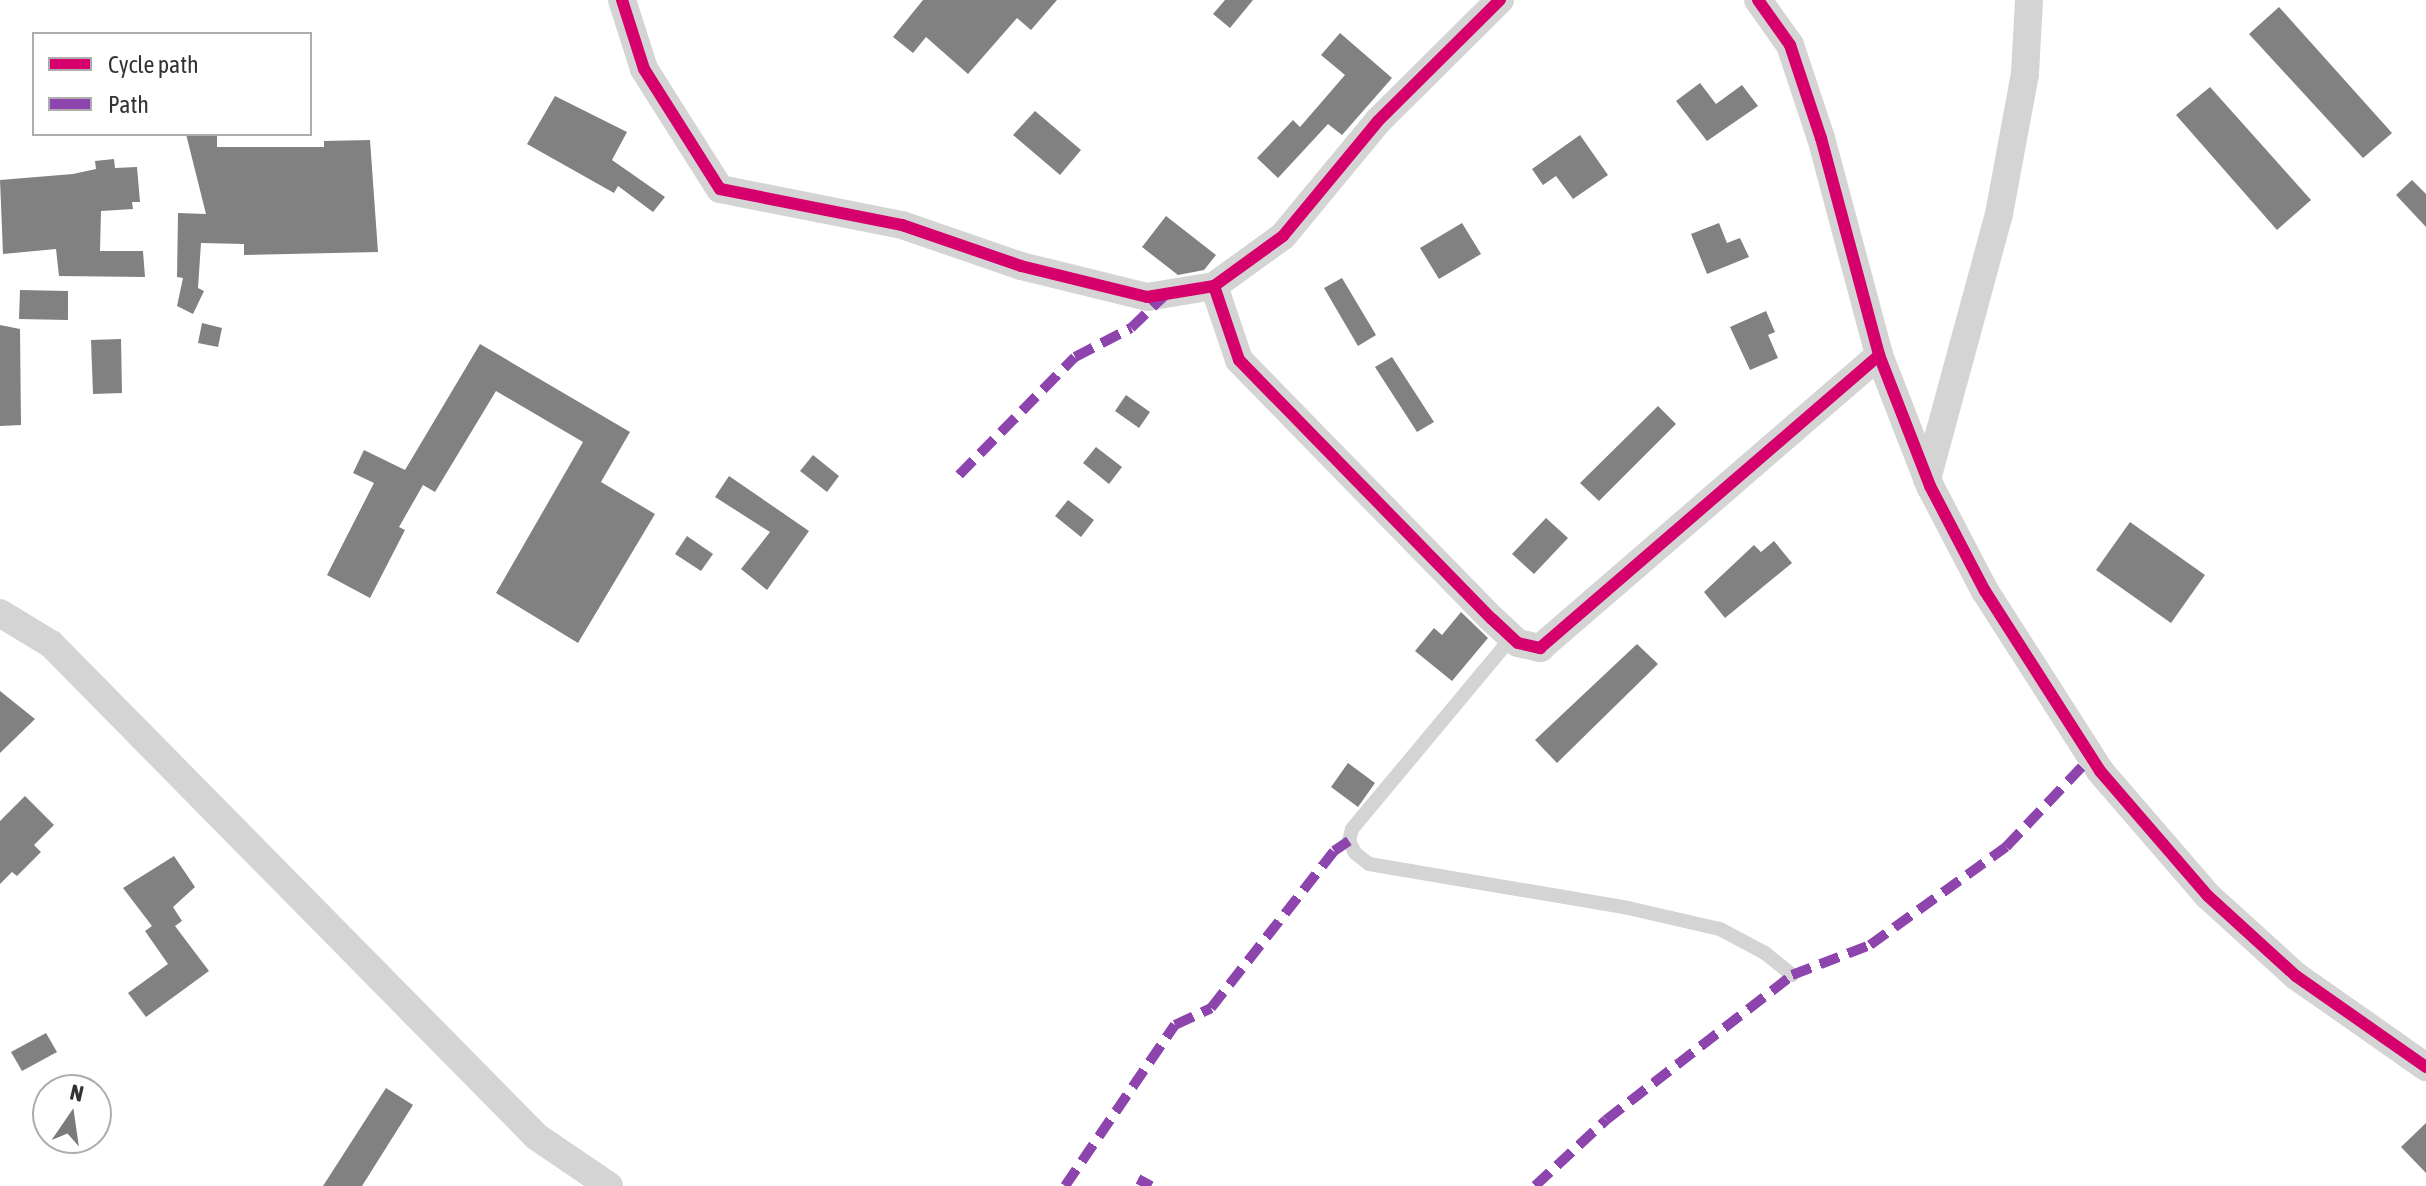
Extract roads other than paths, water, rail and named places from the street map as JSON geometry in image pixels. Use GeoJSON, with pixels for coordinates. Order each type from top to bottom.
{"type":"FeatureCollection","features":[{"type":"Feature","properties":{"kind":"street"},"geometry":{"type":"LineString","coordinates":[[622,0],[644,69],[720,189],[902,225],[1021,266],[1147,297],[1214,286],[1283,236],[1378,121],[1500,0]]}},
{"type":"Feature","properties":{"kind":"street"},"geometry":{"type":"LineString","coordinates":[[1758,0],[1790,45],[1821,138],[1879,355],[1927,479],[1985,591],[2100,771],[2208,896],[2296,976],[2426,1067]]}},
{"type":"Feature","properties":{"kind":"street"},"geometry":{"type":"LineString","coordinates":[[1927,479],[1999,214],[2025,74],[2029,0]]}},
{"type":"Feature","properties":{"kind":"street"},"geometry":{"type":"LineString","coordinates":[[1214,286],[1239,360],[1512,637],[1540,648],[1560,635],[1879,355]]}},
{"type":"Feature","properties":{"kind":"street"},"geometry":{"type":"LineString","coordinates":[[0,613],[51,644],[537,1137],[609,1186]]}},
{"type":"Feature","properties":{"kind":"lane"},"geometry":{"type":"LineString","coordinates":[[1512,637],[1352,829],[1349,841],[1355,853],[1369,864],[1628,908],[1720,929],[1765,953],[1792,975]]}}]}
